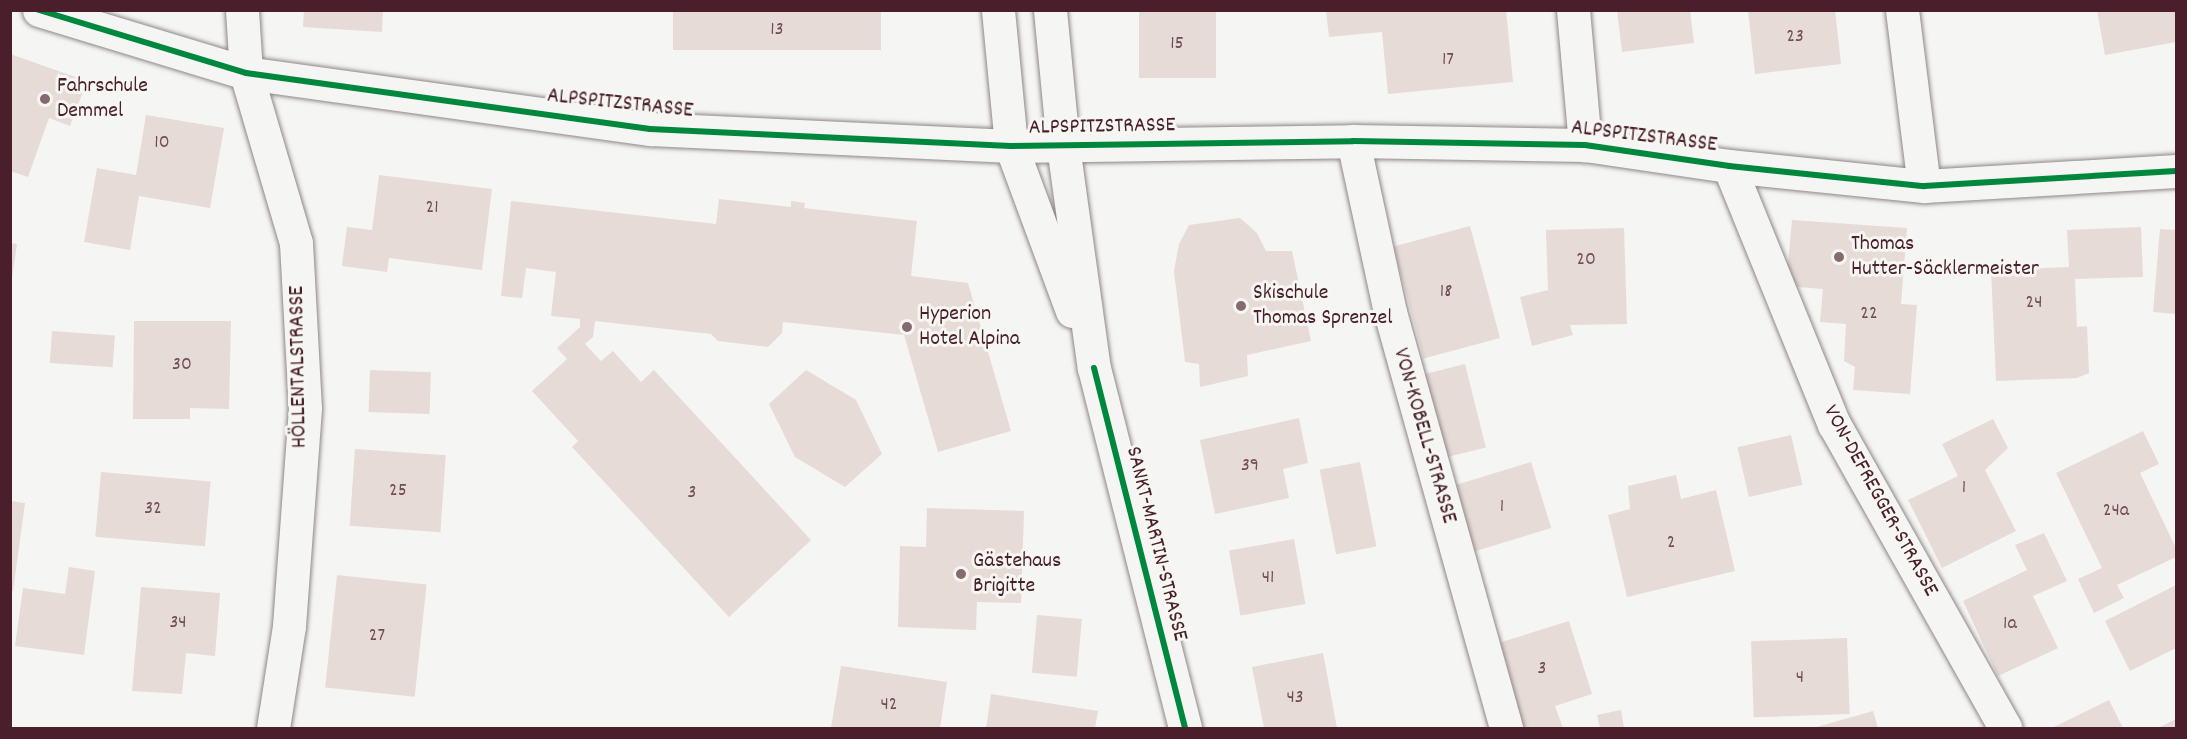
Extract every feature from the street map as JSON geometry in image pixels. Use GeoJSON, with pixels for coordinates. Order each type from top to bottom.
{"type":"FeatureCollection","features":[{"type":"Feature","properties":{"kind":"street","name":"ALPSPITZSTRASSE"},"geometry":{"type":"LineString","coordinates":[[39,10],[246,73],[650,129],[1011,146],[1353,141],[1585,145],[1729,166],[1924,186],[2176,171]]}},
{"type":"Feature","properties":{"kind":"street","name":"HÖLLENTALSTRASSE"},"geometry":{"type":"LineString","coordinates":[[242,10],[246,73],[296,243],[305,408],[289,626],[273,729]]}},
{"type":"Feature","properties":{"kind":"street","name":"SANKT-MARTIN-STRASSE"},"geometry":{"type":"LineString","coordinates":[[998,10],[1011,146],[1094,368]]}},
{"type":"Feature","properties":{"kind":"street","name":"SANKT-MARTIN-STRASSE"},"geometry":{"type":"LineString","coordinates":[[1050,10],[1063,146],[1094,368],[1185,729]]}},
{"type":"Feature","properties":{"kind":"street"},"geometry":{"type":"LineString","coordinates":[[1573,10],[1585,145]]}},
{"type":"Feature","properties":{"kind":"street"},"geometry":{"type":"LineString","coordinates":[[1902,10],[1924,186]]}},
{"type":"Feature","properties":{"kind":"street","name":"VON-KOBELL-STRASSE"},"geometry":{"type":"LineString","coordinates":[[1353,141],[1390,312],[1506,729]]}},
{"type":"Feature","properties":{"kind":"street","name":"VON-DEFREGGER-STRASSE"},"geometry":{"type":"LineString","coordinates":[[1729,166],[1834,424],[2005,729]]}},
{"type":"Feature","properties":{"kind":"building"},"geometry":{"type":"Polygon","coordinates":[[[304,10],[383,10],[382,32],[303,27],[304,10]]]}},
{"type":"Feature","properties":{"kind":"building"},"geometry":{"type":"Polygon","coordinates":[[[673,10],[881,10],[881,50],[673,50],[673,10]]]}},
{"type":"Feature","properties":{"kind":"building"},"geometry":{"type":"Polygon","coordinates":[[[1139,10],[1216,10],[1216,78],[1139,78],[1139,10]]]}},
{"type":"Feature","properties":{"kind":"building"},"geometry":{"type":"Polygon","coordinates":[[[1326,10],[1506,10],[1513,82],[1388,94],[1382,32],[1329,37],[1326,10]]]}},
{"type":"Feature","properties":{"kind":"building"},"geometry":{"type":"Polygon","coordinates":[[[1617,10],[1690,10],[1694,43],[1622,52],[1617,10]]]}},
{"type":"Feature","properties":{"kind":"building"},"geometry":{"type":"Polygon","coordinates":[[[1748,10],[1835,10],[1841,64],[1755,74],[1748,10]]]}},
{"type":"Feature","properties":{"kind":"building"},"geometry":{"type":"Polygon","coordinates":[[[2097,10],[2176,10],[2176,42],[2105,55],[2097,10]]]}},
{"type":"Feature","properties":{"kind":"building","name":"Fahrschule Demmel"},"geometry":{"type":"Polygon","coordinates":[[[10,54],[87,81],[70,126],[49,118],[28,177],[10,171],[10,54]]]}},
{"type":"Feature","properties":{"kind":"building"},"geometry":{"type":"Polygon","coordinates":[[[146,115],[224,128],[210,208],[139,196],[130,250],[84,242],[97,168],[136,175],[146,115]]]}},
{"type":"Feature","properties":{"kind":"building"},"geometry":{"type":"Polygon","coordinates":[[[379,175],[492,189],[482,270],[389,258],[387,272],[342,266],[347,227],[372,230],[379,175]]]}},
{"type":"Feature","properties":{"kind":"building","name":"Hyperion Hotel Alpina"},"geometry":{"type":"Polygon","coordinates":[[[719,199],[791,207],[791,201],[805,203],[804,208],[917,221],[911,276],[968,283],[1011,431],[938,452],[904,335],[783,322],[782,333],[768,347],[718,341],[711,334],[595,321],[593,337],[585,344],[601,361],[613,351],[641,382],[654,370],[811,540],[729,617],[572,447],[578,441],[532,391],[567,359],[557,348],[580,327],[580,319],[551,316],[556,272],[526,268],[522,298],[501,296],[511,201],[716,224],[719,199]]]}},
{"type":"Feature","properties":{"kind":"building","name":"Skischule Thomas Sprenzel"},"geometry":{"type":"Polygon","coordinates":[[[1240,218],[1257,233],[1266,251],[1292,251],[1311,341],[1247,355],[1248,376],[1200,387],[1199,364],[1185,362],[1174,271],[1179,244],[1189,225],[1240,218]]]}},
{"type":"Feature","properties":{"kind":"building"},"geometry":{"type":"Polygon","coordinates":[[[1792,220],[1907,228],[1901,304],[1917,305],[1910,394],[1853,390],[1855,367],[1844,361],[1846,324],[1820,322],[1823,289],[1786,286],[1792,220]]]}},
{"type":"Feature","properties":{"kind":"building"},"geometry":{"type":"Polygon","coordinates":[[[1470,226],[1500,338],[1424,358],[1394,246],[1470,226]]]}},
{"type":"Feature","properties":{"kind":"building"},"geometry":{"type":"Polygon","coordinates":[[[2141,227],[2143,277],[2075,279],[2077,327],[2087,326],[2089,373],[2077,378],[1996,381],[1991,270],[2069,267],[2067,230],[2141,227]]]}},
{"type":"Feature","properties":{"kind":"building"},"geometry":{"type":"Polygon","coordinates":[[[1624,228],[1627,324],[1570,325],[1573,335],[1532,346],[1520,297],[1548,290],[1546,230],[1624,228]]]}},
{"type":"Feature","properties":{"kind":"building"},"geometry":{"type":"Polygon","coordinates":[[[2160,229],[2176,230],[2176,314],[2153,312],[2160,229]]]}},
{"type":"Feature","properties":{"kind":"building"},"geometry":{"type":"Polygon","coordinates":[[[10,243],[17,244],[12,278],[10,278],[10,243]]]}},
{"type":"Feature","properties":{"kind":"building"},"geometry":{"type":"Polygon","coordinates":[[[134,321],[231,321],[229,409],[190,408],[190,419],[133,419],[134,321]]]}},
{"type":"Feature","properties":{"kind":"building"},"geometry":{"type":"Polygon","coordinates":[[[52,331],[115,335],[113,367],[50,363],[52,331]]]}},
{"type":"Feature","properties":{"kind":"building"},"geometry":{"type":"Polygon","coordinates":[[[1465,364],[1486,447],[1444,458],[1423,374],[1465,364]]]}},
{"type":"Feature","properties":{"kind":"building"},"geometry":{"type":"Polygon","coordinates":[[[370,370],[431,372],[429,414],[369,412],[370,370]]]}},
{"type":"Feature","properties":{"kind":"building"},"geometry":{"type":"Polygon","coordinates":[[[806,370],[856,400],[882,454],[845,487],[795,457],[769,404],[806,370]]]}},
{"type":"Feature","properties":{"kind":"building"},"geometry":{"type":"Polygon","coordinates":[[[1299,418],[1308,463],[1283,469],[1289,498],[1215,514],[1200,440],[1299,418]]]}},
{"type":"Feature","properties":{"kind":"building"},"geometry":{"type":"Polygon","coordinates":[[[1993,419],[2008,448],[1985,470],[2016,531],[1942,568],[1908,500],[1958,476],[1942,444],[1993,419]]]}},
{"type":"Feature","properties":{"kind":"building"},"geometry":{"type":"Polygon","coordinates":[[[2143,431],[2159,464],[2140,473],[2176,548],[2176,557],[2117,585],[2124,598],[2094,613],[2078,579],[2102,568],[2056,473],[2143,431]]]}},
{"type":"Feature","properties":{"kind":"building"},"geometry":{"type":"Polygon","coordinates":[[[1791,435],[1802,485],[1749,497],[1737,447],[1791,435]]]}},
{"type":"Feature","properties":{"kind":"building"},"geometry":{"type":"Polygon","coordinates":[[[355,449],[446,455],[440,532],[350,526],[355,449]]]}},
{"type":"Feature","properties":{"kind":"building"},"geometry":{"type":"Polygon","coordinates":[[[1360,462],[1376,546],[1336,554],[1320,470],[1360,462]]]}},
{"type":"Feature","properties":{"kind":"building"},"geometry":{"type":"Polygon","coordinates":[[[1531,462],[1551,528],[1473,552],[1453,486],[1531,462]]]}},
{"type":"Feature","properties":{"kind":"building"},"geometry":{"type":"Polygon","coordinates":[[[101,472],[211,482],[205,546],[95,537],[101,472]]]}},
{"type":"Feature","properties":{"kind":"building"},"geometry":{"type":"Polygon","coordinates":[[[1676,475],[1681,499],[1716,490],[1735,571],[1627,597],[1608,515],[1630,509],[1628,486],[1676,475]]]}},
{"type":"Feature","properties":{"kind":"building"},"geometry":{"type":"Polygon","coordinates":[[[10,501],[25,503],[13,591],[10,591],[10,501]]]}},
{"type":"Feature","properties":{"kind":"building","name":"Gästehaus Brigitte"},"geometry":{"type":"Polygon","coordinates":[[[927,508],[1024,511],[1021,603],[977,602],[976,630],[898,627],[900,546],[926,547],[927,508]]]}},
{"type":"Feature","properties":{"kind":"building"},"geometry":{"type":"Polygon","coordinates":[[[2044,533],[2067,581],[2033,596],[2058,648],[1998,676],[1963,601],[2027,570],[2015,545],[2044,533]]]}},
{"type":"Feature","properties":{"kind":"building"},"geometry":{"type":"Polygon","coordinates":[[[1294,539],[1305,604],[1240,615],[1229,550],[1294,539]]]}},
{"type":"Feature","properties":{"kind":"building"},"geometry":{"type":"Polygon","coordinates":[[[69,567],[95,571],[84,655],[15,646],[23,588],[65,594],[69,567]]]}},
{"type":"Feature","properties":{"kind":"building"},"geometry":{"type":"Polygon","coordinates":[[[337,575],[427,584],[415,697],[325,687],[337,575]]]}},
{"type":"Feature","properties":{"kind":"building"},"geometry":{"type":"Polygon","coordinates":[[[2176,585],[2176,648],[2130,671],[2105,621],[2176,585]]]}},
{"type":"Feature","properties":{"kind":"building"},"geometry":{"type":"Polygon","coordinates":[[[141,587],[220,593],[215,656],[186,653],[182,694],[132,691],[141,587]]]}},
{"type":"Feature","properties":{"kind":"building"},"geometry":{"type":"Polygon","coordinates":[[[1037,615],[1082,619],[1077,677],[1032,673],[1037,615]]]}},
{"type":"Feature","properties":{"kind":"building"},"geometry":{"type":"Polygon","coordinates":[[[1569,621],[1592,694],[1555,706],[1563,728],[1519,728],[1492,645],[1569,621]]]}},
{"type":"Feature","properties":{"kind":"building"},"geometry":{"type":"Polygon","coordinates":[[[1847,638],[1850,714],[1754,717],[1751,641],[1847,638]]]}},
{"type":"Feature","properties":{"kind":"building"},"geometry":{"type":"Polygon","coordinates":[[[1323,653],[1337,728],[1264,728],[1252,667],[1323,653]]]}},
{"type":"Feature","properties":{"kind":"building"},"geometry":{"type":"Polygon","coordinates":[[[841,666],[947,682],[940,728],[831,728],[841,666]]]}},
{"type":"Feature","properties":{"kind":"building"},"geometry":{"type":"Polygon","coordinates":[[[991,694],[1098,711],[1095,728],[986,728],[991,694]]]}},
{"type":"Feature","properties":{"kind":"building"},"geometry":{"type":"Polygon","coordinates":[[[2109,700],[2123,728],[2052,728],[2109,700]]]}},
{"type":"Feature","properties":{"kind":"building"},"geometry":{"type":"Polygon","coordinates":[[[1621,710],[1624,728],[1600,728],[1597,715],[1621,710]]]}},
{"type":"Feature","properties":{"kind":"building"},"geometry":{"type":"Polygon","coordinates":[[[1873,711],[1878,728],[1813,728],[1873,711]]]}},
{"type":"Feature","properties":{"kind":"building"},"geometry":{"type":"Polygon","coordinates":[[[2176,719],[2176,728],[2160,727],[2176,719]]]}},
{"type":"Feature","properties":{"kind":"cycle path"},"geometry":{"type":"LineString","coordinates":[[39,10],[246,73],[650,129],[1011,146],[1353,141],[1585,145],[1729,166],[1924,186],[2176,171]]}},
{"type":"Feature","properties":{"kind":"cycle path"},"geometry":{"type":"LineString","coordinates":[[1094,368],[1185,728]]}},
{"type":"Feature","properties":{"kind":"place","name":"Fahrschule Demmel"},"geometry":{"type":"Point","coordinates":[45,99]}},
{"type":"Feature","properties":{"kind":"place","name":"Thomas Hutter-Säcklermeister"},"geometry":{"type":"Point","coordinates":[1839,257]}},
{"type":"Feature","properties":{"kind":"place","name":"Skischule Thomas Sprenzel"},"geometry":{"type":"Point","coordinates":[1241,306]}},
{"type":"Feature","properties":{"kind":"place","name":"Hyperion Hotel Alpina"},"geometry":{"type":"Point","coordinates":[907,327]}},
{"type":"Feature","properties":{"kind":"place","name":"Gästehaus Brigitte"},"geometry":{"type":"Point","coordinates":[961,574]}}]}
